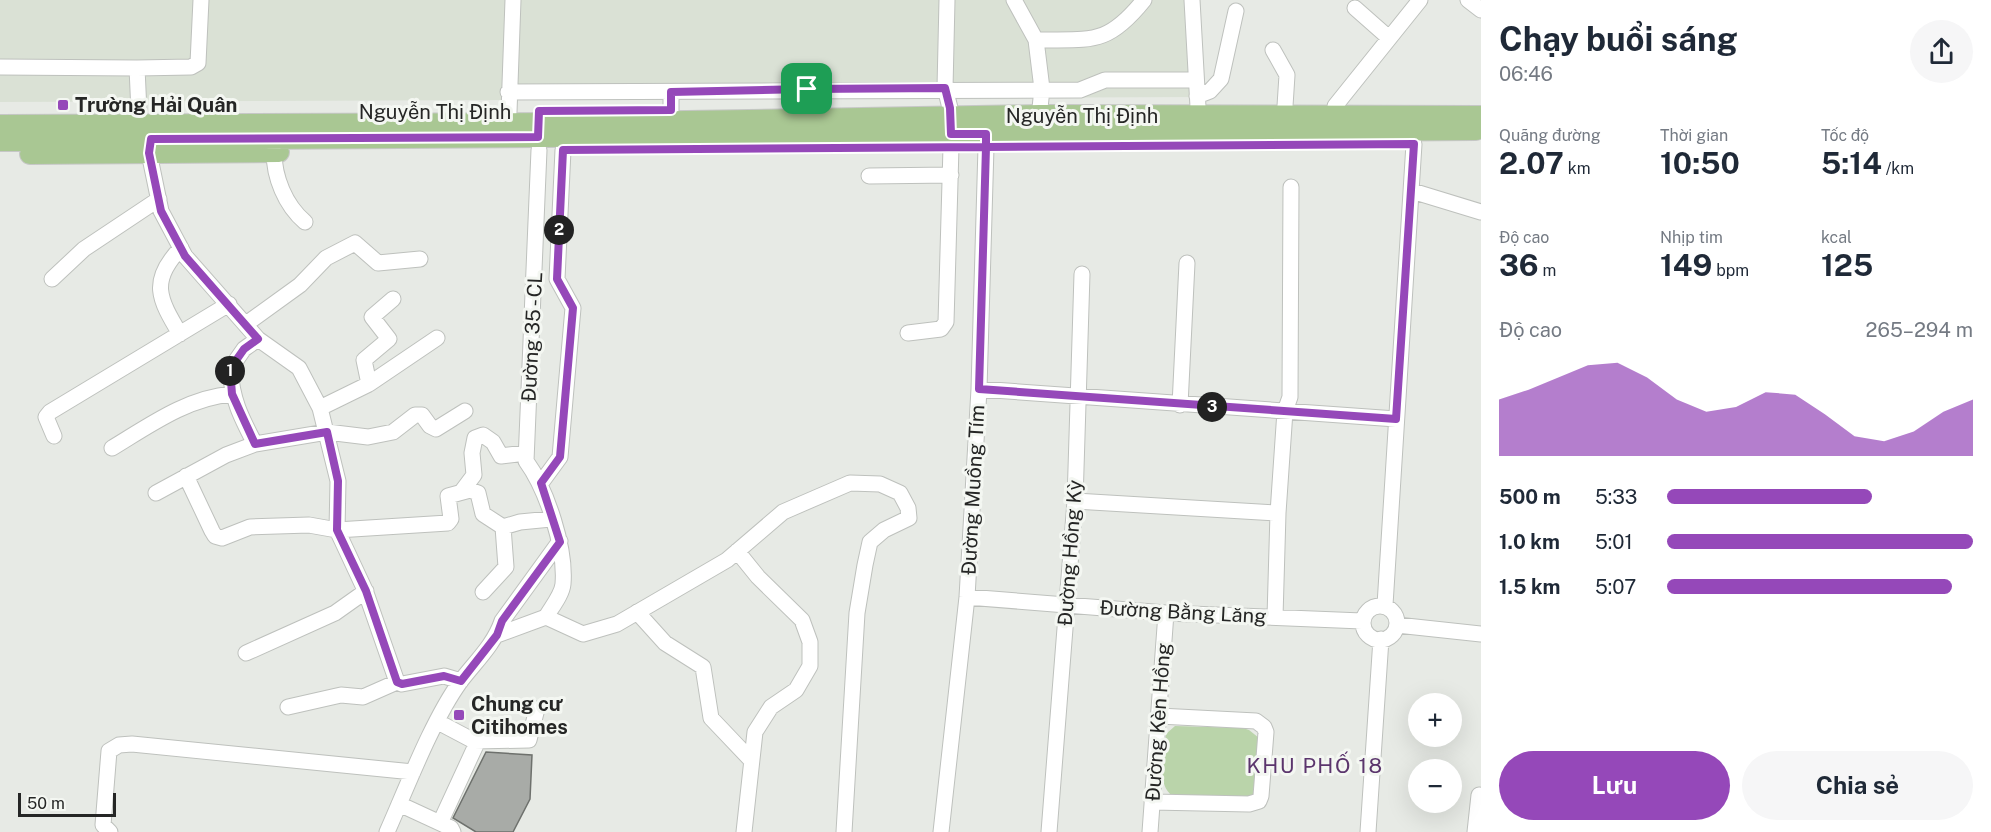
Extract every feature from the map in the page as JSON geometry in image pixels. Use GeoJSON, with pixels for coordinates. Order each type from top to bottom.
{"type":"FeatureCollection","features":[{"type":"Feature","properties":{"kind":"main road","name":"Nguyễn Thị Định"},"geometry":{"type":"LineString","coordinates":[[563,131],[671,101],[951,126]]}},
{"type":"Feature","properties":{"kind":"main road","name":"Nguyễn Thị Định"},"geometry":{"type":"LineString","coordinates":[[986,126],[1040,104],[1286,106],[1332,111],[1481,105]]}},
{"type":"Feature","properties":{"kind":"main road","name":"Nguyễn Thị Định"},"geometry":{"type":"LineString","coordinates":[[1198,106],[1481,116]]}},
{"type":"Feature","properties":{"kind":"main road","name":"Nguyễn Thị Định"},"geometry":{"type":"LineString","coordinates":[[0,113],[509,112],[539,130]]}},
{"type":"Feature","properties":{"kind":"main road","name":"Nguyễn Thị Định"},"geometry":{"type":"LineString","coordinates":[[0,125],[563,131],[951,126],[1481,130]]}},
{"type":"Feature","properties":{"kind":"main road","name":"Nguyễn Thị Định"},"geometry":{"type":"LineString","coordinates":[[0,154],[539,130],[951,126],[1414,144],[1481,143]]}},
{"type":"Feature","properties":{"kind":"main road","name":"Nguyễn Thị Định"},"geometry":{"type":"LineString","coordinates":[[0,141],[274,152],[539,130]]}},
{"type":"Feature","properties":{"kind":"street"},"geometry":{"type":"LineString","coordinates":[[0,67],[191,67],[198,63],[201,0]]}},
{"type":"Feature","properties":{"kind":"street"},"geometry":{"type":"LineString","coordinates":[[509,112],[513,0]]}},
{"type":"Feature","properties":{"kind":"street"},"geometry":{"type":"LineString","coordinates":[[908,333],[941,329],[946,322],[951,175],[951,126],[945,88],[947,0]]}},
{"type":"Feature","properties":{"kind":"street"},"geometry":{"type":"LineString","coordinates":[[1014,0],[1036,40],[1040,104]]}},
{"type":"Feature","properties":{"kind":"street"},"geometry":{"type":"LineString","coordinates":[[1036,40],[1105,37],[1126,22],[1144,0]]}},
{"type":"Feature","properties":{"kind":"street"},"geometry":{"type":"LineString","coordinates":[[1192,0],[1198,106]]}},
{"type":"Feature","properties":{"kind":"street"},"geometry":{"type":"LineString","coordinates":[[1332,111],[1420,0]]}},
{"type":"Feature","properties":{"kind":"street"},"geometry":{"type":"LineString","coordinates":[[1468,0],[1481,10]]}},
{"type":"Feature","properties":{"kind":"street"},"geometry":{"type":"LineString","coordinates":[[1355,8],[1389,38]]}},
{"type":"Feature","properties":{"kind":"street"},"geometry":{"type":"LineString","coordinates":[[1198,106],[1221,79],[1236,11]]}},
{"type":"Feature","properties":{"kind":"street"},"geometry":{"type":"LineString","coordinates":[[1273,50],[1287,75],[1286,106]]}},
{"type":"Feature","properties":{"kind":"street"},"geometry":{"type":"LineString","coordinates":[[137,68],[139,112]]}},
{"type":"Feature","properties":{"kind":"street"},"geometry":{"type":"LineString","coordinates":[[508,92],[671,101],[945,88],[1040,104],[1106,80],[1196,80]]}},
{"type":"Feature","properties":{"kind":"street","name":"Đường Muồng Tím"},"geometry":{"type":"LineString","coordinates":[[941,832],[967,597],[979,389],[986,126]]}},
{"type":"Feature","properties":{"kind":"street","name":"Đường 35 - CL"},"geometry":{"type":"LineString","coordinates":[[539,130],[526,461],[541,483],[560,542],[563,586],[546,617]]}},
{"type":"Feature","properties":{"kind":"street","name":"Đường 35 - CL"},"geometry":{"type":"LineString","coordinates":[[541,483],[560,457],[573,308],[557,279],[563,131]]}},
{"type":"Feature","properties":{"kind":"street"},"geometry":{"type":"LineString","coordinates":[[1385,605],[1414,144]]}},
{"type":"Feature","properties":{"kind":"street"},"geometry":{"type":"LineString","coordinates":[[150,146],[161,211],[185,256],[258,339],[299,368],[320,408],[338,481],[337,530],[366,591],[397,682]]}},
{"type":"Feature","properties":{"kind":"street"},"geometry":{"type":"LineString","coordinates":[[274,152],[278,180],[291,207],[305,222]]}},
{"type":"Feature","properties":{"kind":"street"},"geometry":{"type":"LineString","coordinates":[[869,176],[951,175]]}},
{"type":"Feature","properties":{"kind":"street"},"geometry":{"type":"LineString","coordinates":[[1275,617],[1278,513],[1285,411],[1290,397],[1291,187]]}},
{"type":"Feature","properties":{"kind":"street"},"geometry":{"type":"LineString","coordinates":[[1412,191],[1481,212]]}},
{"type":"Feature","properties":{"kind":"street"},"geometry":{"type":"LineString","coordinates":[[52,279],[84,249],[159,199]]}},
{"type":"Feature","properties":{"kind":"street"},"geometry":{"type":"LineString","coordinates":[[246,324],[300,285],[326,258],[356,243],[378,263],[420,260]]}},
{"type":"Feature","properties":{"kind":"street"},"geometry":{"type":"LineString","coordinates":[[180,334],[160,297],[159,289],[168,262],[181,249]]}},
{"type":"Feature","properties":{"kind":"street"},"geometry":{"type":"LineString","coordinates":[[1180,405],[1187,263]]}},
{"type":"Feature","properties":{"kind":"street","name":"Đường Hồng Kỳ"},"geometry":{"type":"LineString","coordinates":[[1049,832],[1075,501],[1080,398],[1082,274]]}},
{"type":"Feature","properties":{"kind":"street"},"geometry":{"type":"LineString","coordinates":[[369,384],[364,360],[389,339],[372,317],[393,299]]}},
{"type":"Feature","properties":{"kind":"street"},"geometry":{"type":"LineString","coordinates":[[54,436],[46,423],[46,417],[50,412],[229,304]]}},
{"type":"Feature","properties":{"kind":"street"},"geometry":{"type":"LineString","coordinates":[[320,408],[369,384],[437,338]]}},
{"type":"Feature","properties":{"kind":"street"},"geometry":{"type":"LineString","coordinates":[[255,444],[232,394],[230,369],[244,349],[258,339]]}},
{"type":"Feature","properties":{"kind":"street"},"geometry":{"type":"LineString","coordinates":[[979,389],[1396,419]]}},
{"type":"Feature","properties":{"kind":"street"},"geometry":{"type":"LineString","coordinates":[[112,448],[184,406],[208,396],[232,394]]}},
{"type":"Feature","properties":{"kind":"street"},"geometry":{"type":"LineString","coordinates":[[156,493],[226,455],[255,444],[327,432],[369,437],[393,432],[415,415],[422,415],[430,426],[436,429],[465,411]]}},
{"type":"Feature","properties":{"kind":"street"},"geometry":{"type":"LineString","coordinates":[[462,491],[474,475],[472,453],[475,438],[483,435],[493,441],[501,456],[526,453]]}},
{"type":"Feature","properties":{"kind":"street"},"geometry":{"type":"LineString","coordinates":[[186,477],[215,536],[222,538],[250,527],[309,525],[337,530],[448,523],[451,519],[448,496],[470,490],[478,493],[483,514],[503,527],[520,522],[551,519]]}},
{"type":"Feature","properties":{"kind":"street"},"geometry":{"type":"LineString","coordinates":[[497,635],[546,617],[583,634],[617,624],[727,560],[783,512],[850,483],[880,484],[900,493],[909,508],[909,518],[884,530],[870,542],[857,613],[844,832]]}},
{"type":"Feature","properties":{"kind":"street"},"geometry":{"type":"LineString","coordinates":[[1075,501],[1278,513]]}},
{"type":"Feature","properties":{"kind":"street"},"geometry":{"type":"LineString","coordinates":[[483,592],[506,567],[503,527]]}},
{"type":"Feature","properties":{"kind":"street"},"geometry":{"type":"LineString","coordinates":[[387,832],[438,722],[461,681],[497,635],[502,621],[560,542]]}},
{"type":"Feature","properties":{"kind":"street"},"geometry":{"type":"LineString","coordinates":[[737,552],[758,577],[802,620],[810,642],[810,666],[796,690],[771,707],[755,732],[750,759],[744,832]]}},
{"type":"Feature","properties":{"kind":"street"},"geometry":{"type":"LineString","coordinates":[[246,653],[335,613],[366,591]]}},
{"type":"Feature","properties":{"kind":"street","name":"Đường Bằng Lăng"},"geometry":{"type":"LineString","coordinates":[[967,597],[1167,613],[1362,621]]}},
{"type":"Feature","properties":{"kind":"street"},"geometry":{"type":"LineString","coordinates":[[1385,605],[1394,612],[1397,625],[1392,635],[1381,639],[1369,636],[1362,621],[1371,608],[1385,605]]}},
{"type":"Feature","properties":{"kind":"street"},"geometry":{"type":"LineString","coordinates":[[637,612],[664,643],[701,665],[711,718],[750,759]]}},
{"type":"Feature","properties":{"kind":"street","name":"Đường Kèn Hồng"},"geometry":{"type":"LineString","coordinates":[[1150,832],[1167,613]]}},
{"type":"Feature","properties":{"kind":"street"},"geometry":{"type":"LineString","coordinates":[[1397,625],[1481,633]]}},
{"type":"Feature","properties":{"kind":"street"},"geometry":{"type":"LineString","coordinates":[[1368,832],[1381,639]]}},
{"type":"Feature","properties":{"kind":"street"},"geometry":{"type":"LineString","coordinates":[[288,707],[341,695],[363,697],[397,682],[402,684],[444,676],[461,681]]}},
{"type":"Feature","properties":{"kind":"street"},"geometry":{"type":"LineString","coordinates":[[438,722],[474,741],[529,740],[537,709]]}},
{"type":"Feature","properties":{"kind":"street"},"geometry":{"type":"LineString","coordinates":[[1152,802],[1249,804],[1259,801],[1261,796],[1266,732],[1261,723],[1159,716]]}},
{"type":"Feature","properties":{"kind":"street"},"geometry":{"type":"LineString","coordinates":[[440,823],[476,745],[474,741]]}},
{"type":"Feature","properties":{"kind":"street"},"geometry":{"type":"LineString","coordinates":[[110,832],[103,825],[109,751],[119,745],[132,744],[414,772]]}},
{"type":"Feature","properties":{"kind":"street"},"geometry":{"type":"LineString","coordinates":[[1475,832],[1479,795]]}},
{"type":"Feature","properties":{"kind":"street"},"geometry":{"type":"LineString","coordinates":[[399,804],[451,828],[453,832]]}},
{"type":"Feature","properties":{"kind":"shaded area"},"geometry":{"type":"Polygon","coordinates":[[[0,0],[1200,0],[1202,97],[0,102],[0,0]]]}},
{"type":"Feature","properties":{"kind":"green space"},"geometry":{"type":"Polygon","coordinates":[[[1175,726],[1243,728],[1259,738],[1253,795],[1250,797],[1173,796],[1167,791],[1162,768],[1166,734],[1175,726]]]}},
{"type":"Feature","properties":{"kind":"building"},"geometry":{"type":"Polygon","coordinates":[[[486,752],[532,755],[530,799],[513,832],[476,832],[453,818],[486,752]]]}},
{"type":"Feature","properties":{"kind":"place","name":"Trường Hải Quân"},"geometry":{"type":"Point","coordinates":[63,105]}},
{"type":"Feature","properties":{"kind":"place","name":"Chung cư Citihomes"},"geometry":{"type":"Point","coordinates":[459,715]}},
{"type":"Feature","properties":{"kind":"district","name":"KHU PHỐ 18"},"geometry":{"type":"Point","coordinates":[1315,765]}},
{"type":"Feature","properties":{"kind":"route"},"geometry":{"type":"LineString","coordinates":[[807,89],[671,92],[671,110],[539,111],[538,137],[151,139],[149,153],[161,211],[185,256],[258,339],[244,349],[230,369],[232,394],[237,411],[255,444],[308,437],[327,432],[338,481],[337,530],[353,568],[366,591],[397,682],[402,684],[444,676],[461,681],[497,635],[502,621],[560,542],[541,483],[560,457],[573,308],[557,279],[563,150],[986,147],[979,389],[1130,402],[1396,419],[1414,144],[986,147],[986,134],[951,134],[950,108],[945,88],[807,89]]}}]}
